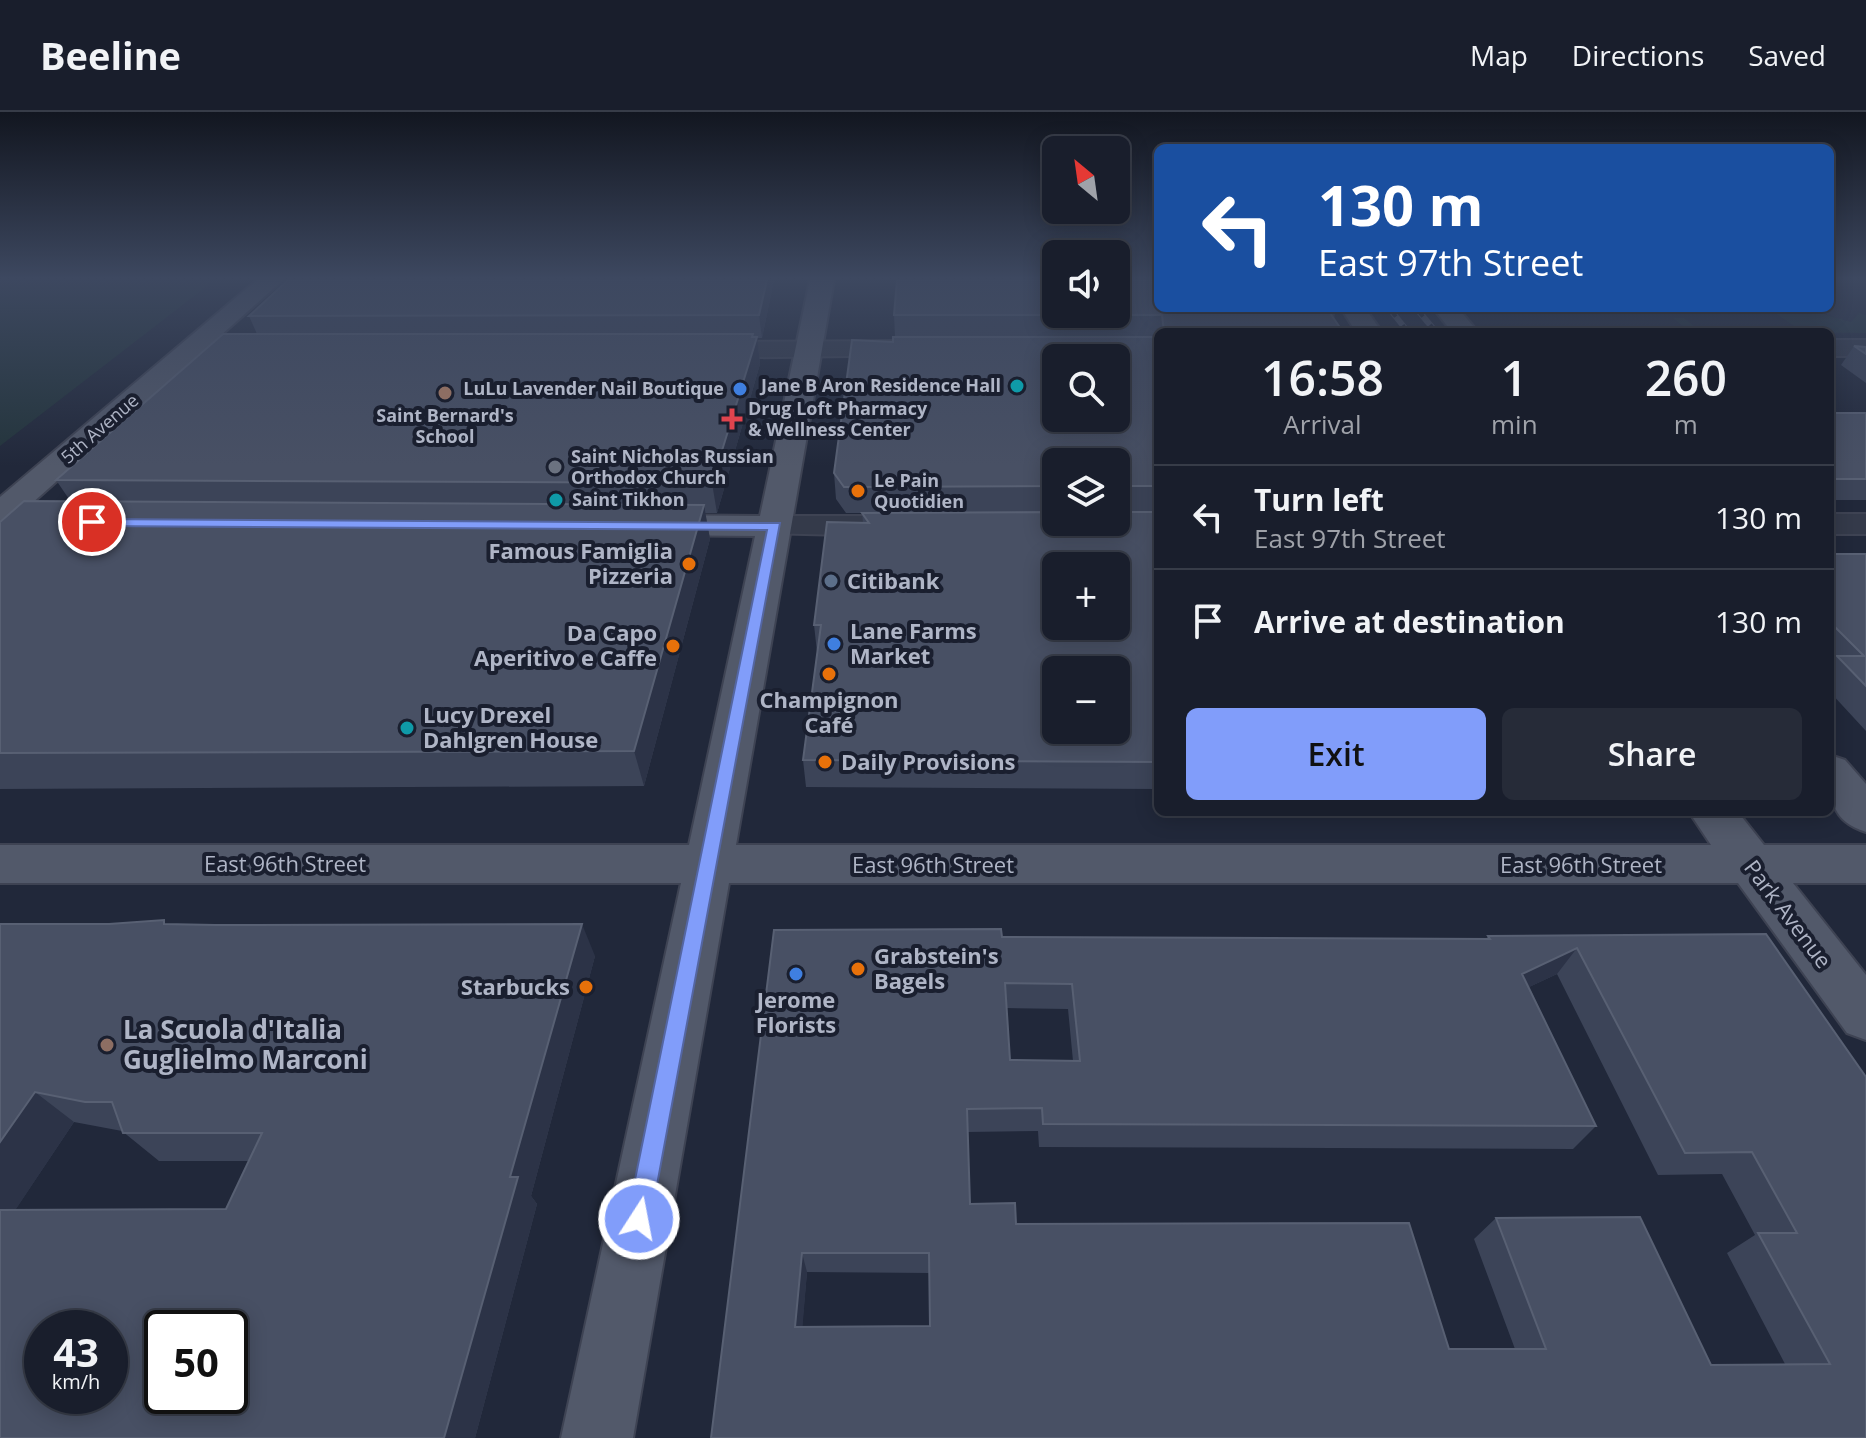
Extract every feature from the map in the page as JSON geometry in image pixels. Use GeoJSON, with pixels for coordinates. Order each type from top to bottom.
{"type":"FeatureCollection","features":[{"type":"Feature","properties":{"kind":"main road","name":"5th Avenue"},"geometry":{"type":"LineString","coordinates":[[0,514],[200,342]]}},
{"type":"Feature","properties":{"kind":"main road"},"geometry":{"type":"LineString","coordinates":[[597,1438],[811,342]]}},
{"type":"Feature","properties":{"kind":"main road"},"geometry":{"type":"LineString","coordinates":[[613,525],[775,526]]}},
{"type":"Feature","properties":{"kind":"main road"},"geometry":{"type":"LineString","coordinates":[[1834,776],[1866,815]]}},
{"type":"Feature","properties":{"kind":"main road","name":"Park Avenue"},"geometry":{"type":"LineString","coordinates":[[1715,816],[1866,1016]]}},
{"type":"Feature","properties":{"kind":"main road","name":"East 96th Street"},"geometry":{"type":"LineString","coordinates":[[0,864],[1866,864]]}},
{"type":"Feature","properties":{"kind":"street"},"geometry":{"type":"LineString","coordinates":[[1834,348],[1866,348]]}},
{"type":"Feature","properties":{"kind":"street"},"geometry":{"type":"LineString","coordinates":[[670,350],[944,349]]}},
{"type":"Feature","properties":{"kind":"street"},"geometry":{"type":"LineString","coordinates":[[191,350],[225,350]]}},
{"type":"Feature","properties":{"kind":"street"},"geometry":{"type":"LineString","coordinates":[[1834,524],[1866,524]]}},
{"type":"Feature","properties":{"kind":"street"},"geometry":{"type":"LineString","coordinates":[[775,526],[922,526]]}},
{"type":"Feature","properties":{"kind":"shaded area"},"geometry":{"type":"Polygon","coordinates":[[[0,342],[135,342],[0,446],[0,342]]]}},
{"type":"Feature","properties":{"kind":"building"},"geometry":{"type":"Polygon","coordinates":[[[214,342],[755,342],[712,483],[56,480],[214,342]]]}},
{"type":"Feature","properties":{"kind":"building"},"geometry":{"type":"Polygon","coordinates":[[[852,342],[1154,342],[1154,486],[1130,486],[1130,448],[1042,448],[1042,486],[844,487],[834,473],[852,342]]]}},
{"type":"Feature","properties":{"kind":"building"},"geometry":{"type":"Polygon","coordinates":[[[1854,346],[1866,347],[1866,354],[1854,346]]]}},
{"type":"Feature","properties":{"kind":"building"},"geometry":{"type":"Polygon","coordinates":[[[1834,413],[1866,413],[1866,479],[1834,479],[1834,413]]]}},
{"type":"Feature","properties":{"kind":"building"},"geometry":{"type":"Polygon","coordinates":[[[24,501],[704,505],[634,751],[0,753],[0,522],[24,501]]]}},
{"type":"Feature","properties":{"kind":"building"},"geometry":{"type":"Polygon","coordinates":[[[1042,512],[1042,536],[1130,536],[1130,512],[1154,512],[1154,762],[803,760],[821,625],[814,625],[827,522],[869,523],[862,513],[1042,512]]]}},
{"type":"Feature","properties":{"kind":"building"},"geometry":{"type":"Polygon","coordinates":[[[1834,554],[1866,554],[1866,686],[1837,656],[1864,656],[1834,626],[1834,554]]]}},
{"type":"Feature","properties":{"kind":"building"},"geometry":{"type":"Polygon","coordinates":[[[164,920],[164,924],[215,925],[582,924],[510,1177],[518,1177],[444,1438],[0,1438],[0,1210],[226,1209],[262,1133],[123,1133],[112,1102],[85,1102],[35,1092],[0,1142],[0,924],[109,924],[164,920]]]}},
{"type":"Feature","properties":{"kind":"building"},"geometry":{"type":"Polygon","coordinates":[[[1001,929],[1002,937],[1490,939],[1488,936],[1766,934],[1866,1077],[1866,1438],[711,1438],[774,930],[1001,929]],[[1577,948],[1522,974],[1596,1126],[1043,1124],[1042,1108],[967,1109],[970,1204],[1015,1203],[1016,1224],[1409,1223],[1449,1349],[1546,1349],[1496,1218],[1640,1217],[1711,1365],[1830,1364],[1758,1233],[1797,1233],[1752,1152],[1685,1153],[1577,948]],[[1005,983],[1010,1060],[1080,1061],[1072,984],[1005,983]],[[802,1253],[795,1327],[930,1326],[929,1253],[802,1253]]]}},
{"type":"Feature","properties":{"kind":"place","name":"Jane B Aron Residence Hall"},"geometry":{"type":"Point","coordinates":[1017,386]}},
{"type":"Feature","properties":{"kind":"place","name":"LuLu Lavender Nail Boutique"},"geometry":{"type":"Point","coordinates":[740,389]}},
{"type":"Feature","properties":{"kind":"place","name":"Saint Bernard's School"},"geometry":{"type":"Point","coordinates":[445,393]}},
{"type":"Feature","properties":{"kind":"place","name":"Drug Loft Pharmacy & Wellness Center"},"geometry":{"type":"Point","coordinates":[732,419]}},
{"type":"Feature","properties":{"kind":"place","name":"Saint Nicholas Russian Orthodox Church"},"geometry":{"type":"Point","coordinates":[555,467]}},
{"type":"Feature","properties":{"kind":"place","name":"Le Pain Quotidien"},"geometry":{"type":"Point","coordinates":[858,491]}},
{"type":"Feature","properties":{"kind":"place","name":"Saint Tikhon"},"geometry":{"type":"Point","coordinates":[556,500]}},
{"type":"Feature","properties":{"kind":"place","name":"Famous Famiglia Pizzeria"},"geometry":{"type":"Point","coordinates":[689,564]}},
{"type":"Feature","properties":{"kind":"place","name":"Citibank"},"geometry":{"type":"Point","coordinates":[831,581]}},
{"type":"Feature","properties":{"kind":"place","name":"Lane Farms Market"},"geometry":{"type":"Point","coordinates":[834,644]}},
{"type":"Feature","properties":{"kind":"place","name":"Da Capo Aperitivo e Caffe"},"geometry":{"type":"Point","coordinates":[673,646]}},
{"type":"Feature","properties":{"kind":"place","name":"Champignon Café"},"geometry":{"type":"Point","coordinates":[829,674]}},
{"type":"Feature","properties":{"kind":"place","name":"Lucy Drexel Dahlgren House"},"geometry":{"type":"Point","coordinates":[407,728]}},
{"type":"Feature","properties":{"kind":"place","name":"Daily Provisions"},"geometry":{"type":"Point","coordinates":[825,762]}},
{"type":"Feature","properties":{"kind":"place","name":"Grabstein's Bagels"},"geometry":{"type":"Point","coordinates":[858,969]}},
{"type":"Feature","properties":{"kind":"place","name":"Jerome Florists"},"geometry":{"type":"Point","coordinates":[796,974]}},
{"type":"Feature","properties":{"kind":"place","name":"Starbucks"},"geometry":{"type":"Point","coordinates":[586,987]}},
{"type":"Feature","properties":{"kind":"place","name":"La Scuola d'Italia Guglielmo Marconi"},"geometry":{"type":"Point","coordinates":[107,1045]}},
{"type":"Feature","properties":{"kind":"route"},"geometry":{"type":"LineString","coordinates":[[92,522],[775,526],[639,1219]]}}]}
